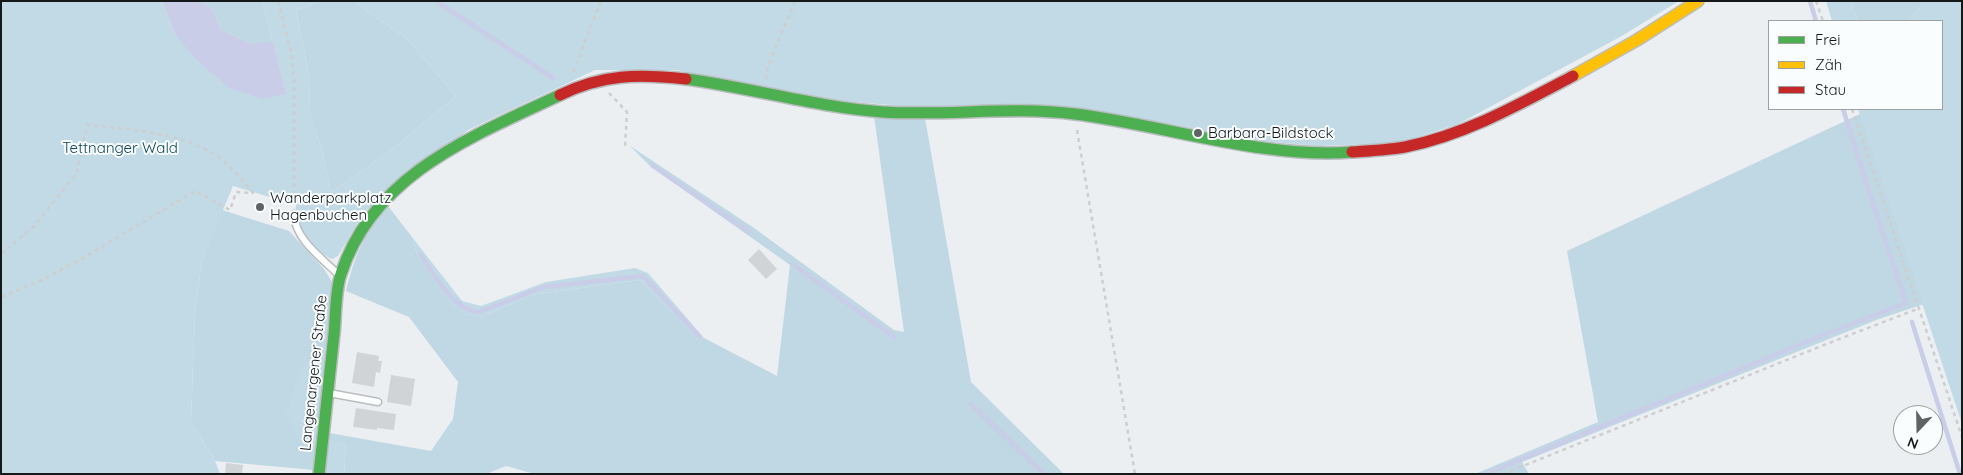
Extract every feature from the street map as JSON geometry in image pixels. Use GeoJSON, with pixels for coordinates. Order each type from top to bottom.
{"type":"FeatureCollection","features":[{"type":"Feature","properties":{"kind":"street","name":"Langenargener Straße"},"geometry":{"type":"LineString","coordinates":[[319,474],[340,276],[348,253],[371,214],[389,195],[447,150],[509,118],[601,79],[647,76],[680,78],[826,105],[890,111],[938,113],[1026,110],[1074,113],[1266,147],[1294,150],[1362,152],[1413,146],[1459,132],[1570,79],[1663,26],[1698,1]]}},
{"type":"Feature","properties":{"kind":"lane"},"geometry":{"type":"LineString","coordinates":[[294,214],[294,222],[298,233],[340,276]]}},
{"type":"Feature","properties":{"kind":"lane"},"geometry":{"type":"LineString","coordinates":[[327,392],[378,402]]}},
{"type":"Feature","properties":{"kind":"path"},"geometry":{"type":"LineString","coordinates":[[278,1],[291,52],[294,78],[294,214]]}},
{"type":"Feature","properties":{"kind":"path"},"geometry":{"type":"LineString","coordinates":[[765,93],[768,66],[795,1]]}},
{"type":"Feature","properties":{"kind":"path"},"geometry":{"type":"LineString","coordinates":[[1816,1],[1823,20]]}},
{"type":"Feature","properties":{"kind":"path"},"geometry":{"type":"LineString","coordinates":[[569,91],[573,68],[600,2]]}},
{"type":"Feature","properties":{"kind":"path"},"geometry":{"type":"LineString","coordinates":[[601,79],[605,88],[626,112],[625,147]]}},
{"type":"Feature","properties":{"kind":"path"},"geometry":{"type":"LineString","coordinates":[[1852,110],[1962,437]]}},
{"type":"Feature","properties":{"kind":"path"},"geometry":{"type":"LineString","coordinates":[[1074,113],[1135,474]]}},
{"type":"Feature","properties":{"kind":"path"},"geometry":{"type":"LineString","coordinates":[[1,254],[34,226],[77,173],[87,125],[141,130],[196,145],[221,158],[253,193],[236,192],[230,210],[195,191],[44,279],[1,297]]}},
{"type":"Feature","properties":{"kind":"path"},"geometry":{"type":"LineString","coordinates":[[1503,474],[1920,308]]}},
{"type":"Feature","properties":{"kind":"shaded area"},"geometry":{"type":"Polygon","coordinates":[[[162,1],[211,30],[251,44],[221,30],[213,10],[202,1],[262,1],[286,94],[162,1]]]}},
{"type":"Feature","properties":{"kind":"shaded area"},"geometry":{"type":"Polygon","coordinates":[[[162,1],[202,1],[213,10],[221,30],[251,44],[273,42],[286,94],[262,99],[229,88],[198,61],[175,35],[162,1]]]}},
{"type":"Feature","properties":{"kind":"shaded area"},"geometry":{"type":"Polygon","coordinates":[[[352,1],[406,38],[456,96],[385,155],[331,192],[321,147],[309,113],[310,80],[296,10],[321,2],[352,1]]]}},
{"type":"Feature","properties":{"kind":"shaded area"},"geometry":{"type":"Polygon","coordinates":[[[1850,1],[1925,1],[1910,20],[1858,20],[1850,1]]]}},
{"type":"Feature","properties":{"kind":"shaded area"},"geometry":{"type":"Polygon","coordinates":[[[1860,114],[1924,304],[1879,319],[1522,462],[1529,474],[1475,474],[1598,422],[1567,251],[1860,114]]]}},
{"type":"Feature","properties":{"kind":"shaded area"},"geometry":{"type":"Polygon","coordinates":[[[874,116],[925,118],[971,382],[1064,474],[535,474],[506,466],[486,474],[344,474],[346,443],[329,440],[329,433],[431,451],[453,419],[458,382],[409,317],[346,291],[352,268],[366,235],[388,206],[412,237],[419,260],[480,318],[531,295],[640,280],[699,341],[704,338],[777,376],[790,265],[650,166],[630,146],[754,228],[894,330],[904,332],[874,116]]]}},
{"type":"Feature","properties":{"kind":"shaded area"},"geometry":{"type":"Polygon","coordinates":[[[222,210],[289,231],[324,269],[332,282],[314,470],[215,461],[191,421],[195,312],[202,260],[222,210]]]}},
{"type":"Feature","properties":{"kind":"green space","name":"Tettnanger Wald"},"geometry":{"type":"Polygon","coordinates":[[[1,1],[162,1],[175,35],[286,94],[262,1],[335,1],[321,2],[296,10],[310,80],[309,113],[321,147],[331,192],[385,155],[456,96],[406,38],[352,1],[1679,1],[1620,37],[1458,124],[1398,143],[1319,146],[1261,141],[1079,108],[904,106],[841,101],[676,70],[595,70],[468,130],[364,212],[338,256],[332,259],[321,253],[310,242],[297,223],[295,217],[296,205],[233,186],[202,260],[195,312],[191,421],[215,461],[220,474],[1,474],[1,1]]]}},
{"type":"Feature","properties":{"kind":"green space"},"geometry":{"type":"Polygon","coordinates":[[[1826,1],[1850,1],[1858,20],[1832,20],[1826,1]]]}},
{"type":"Feature","properties":{"kind":"green space"},"geometry":{"type":"Polygon","coordinates":[[[1925,1],[1962,1],[1962,424],[1858,110],[1943,110],[1943,20],[1910,20],[1925,1]]]}},
{"type":"Feature","properties":{"kind":"green space"},"geometry":{"type":"Polygon","coordinates":[[[412,237],[462,301],[481,306],[546,282],[635,268],[648,273],[704,338],[699,342],[640,280],[531,295],[480,318],[465,316],[451,306],[419,260],[412,237]]]}},
{"type":"Feature","properties":{"kind":"green space"},"geometry":{"type":"Polygon","coordinates":[[[310,360],[324,362],[317,435],[297,435],[286,414],[301,367],[310,360]]]}},
{"type":"Feature","properties":{"kind":"green space"},"geometry":{"type":"Polygon","coordinates":[[[329,440],[346,442],[344,474],[326,474],[329,440]]]}},
{"type":"Feature","properties":{"kind":"building"},"geometry":{"type":"Polygon","coordinates":[[[759,249],[777,269],[766,279],[748,260],[759,249]]]}},
{"type":"Feature","properties":{"kind":"building"},"geometry":{"type":"Polygon","coordinates":[[[357,352],[379,356],[378,361],[382,361],[380,373],[376,372],[374,387],[352,383],[357,352]]]}},
{"type":"Feature","properties":{"kind":"building"},"geometry":{"type":"Polygon","coordinates":[[[391,375],[415,379],[411,406],[387,402],[391,375]]]}},
{"type":"Feature","properties":{"kind":"building"},"geometry":{"type":"Polygon","coordinates":[[[356,408],[396,414],[394,430],[353,427],[356,408]]]}},
{"type":"Feature","properties":{"kind":"building"},"geometry":{"type":"Polygon","coordinates":[[[226,463],[243,465],[242,474],[225,473],[226,463]]]}},
{"type":"Feature","properties":{"kind":"waterway"},"geometry":{"type":"LineString","coordinates":[[436,1],[553,78]]}},
{"type":"Feature","properties":{"kind":"waterway"},"geometry":{"type":"LineString","coordinates":[[1810,1],[1816,20]]}},
{"type":"Feature","properties":{"kind":"waterway"},"geometry":{"type":"LineString","coordinates":[[1486,474],[1816,338],[1906,303],[1843,110]]}},
{"type":"Feature","properties":{"kind":"waterway"},"geometry":{"type":"LineString","coordinates":[[653,166],[749,232]]}},
{"type":"Feature","properties":{"kind":"waterway"},"geometry":{"type":"LineString","coordinates":[[420,254],[438,281],[453,298],[470,310],[479,312],[544,287],[643,276],[700,337]]}},
{"type":"Feature","properties":{"kind":"waterway"},"geometry":{"type":"LineString","coordinates":[[794,265],[894,337]]}},
{"type":"Feature","properties":{"kind":"waterway"},"geometry":{"type":"LineString","coordinates":[[1912,322],[1960,474]]}},
{"type":"Feature","properties":{"kind":"waterway"},"geometry":{"type":"LineString","coordinates":[[971,404],[1044,474]]}},
{"type":"Feature","properties":{"kind":"traffic: fast"},"geometry":{"type":"LineString","coordinates":[[686,79],[858,110],[907,113],[1027,111],[1075,114],[1284,151],[1352,152]]}},
{"type":"Feature","properties":{"kind":"traffic: fast"},"geometry":{"type":"LineString","coordinates":[[319,474],[338,288],[341,274],[356,239],[376,210],[401,184],[430,162],[461,143],[560,95]]}},
{"type":"Feature","properties":{"kind":"traffic: slow"},"geometry":{"type":"LineString","coordinates":[[1573,76],[1637,40],[1698,1]]}},
{"type":"Feature","properties":{"kind":"traffic: jam"},"geometry":{"type":"LineString","coordinates":[[560,95],[591,83],[621,77],[652,76],[686,79]]}},
{"type":"Feature","properties":{"kind":"traffic: jam"},"geometry":{"type":"LineString","coordinates":[[1352,152],[1405,147],[1449,135],[1492,118],[1573,76]]}},
{"type":"Feature","properties":{"kind":"place","name":"Barbara-Bildstock"},"geometry":{"type":"Point","coordinates":[1198,133]}},
{"type":"Feature","properties":{"kind":"place","name":"Wanderparkplatz Hagenbuchen"},"geometry":{"type":"Point","coordinates":[260,207]}}]}
